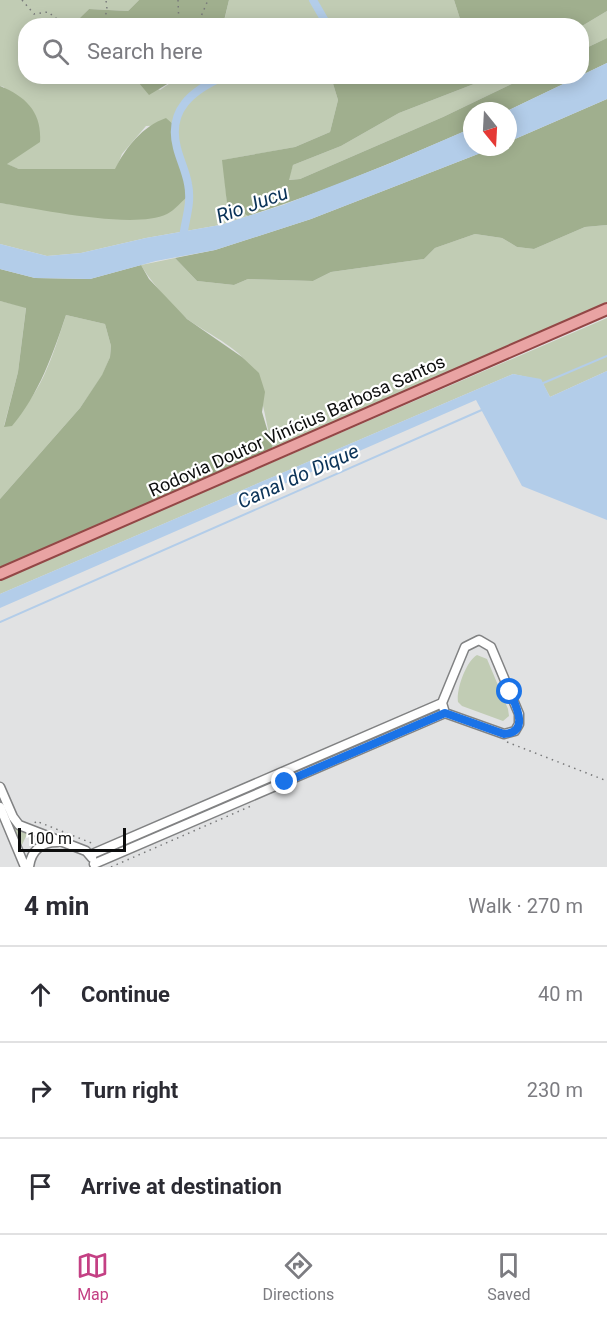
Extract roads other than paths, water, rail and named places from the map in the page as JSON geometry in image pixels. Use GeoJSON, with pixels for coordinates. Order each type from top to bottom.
{"type":"FeatureCollection","features":[{"type":"Feature","properties":{"kind":"main road","name":"Rodovia Doutor Vinícius Barbosa Santos"},"geometry":{"type":"LineString","coordinates":[[0,574],[607,309]]}},
{"type":"Feature","properties":{"kind":"street"},"geometry":{"type":"LineString","coordinates":[[93,862],[445,713],[504,734],[515,731],[520,721],[491,647],[482,641],[471,642],[465,647],[442,703],[445,713]]}},
{"type":"Feature","properties":{"kind":"street"},"geometry":{"type":"LineString","coordinates":[[93,862],[110,846],[442,703]]}},
{"type":"Feature","properties":{"kind":"street"},"geometry":{"type":"LineString","coordinates":[[0,787],[15,821],[64,843],[93,862]]}},
{"type":"Feature","properties":{"kind":"street"},"geometry":{"type":"LineString","coordinates":[[0,807],[27,867]]}},
{"type":"Feature","properties":{"kind":"street"},"geometry":{"type":"LineString","coordinates":[[27,867],[32,855],[39,847],[48,843],[64,843]]}},
{"type":"Feature","properties":{"kind":"water"},"geometry":{"type":"Polygon","coordinates":[[[607,63],[607,99],[517,138],[517,106],[563,84],[589,84],[589,72],[607,63]]]}},
{"type":"Feature","properties":{"kind":"water","name":"Rio Jucu"},"geometry":{"type":"Polygon","coordinates":[[[463,132],[463,156],[473,156],[311,219],[215,250],[156,261],[90,279],[35,278],[0,269],[0,244],[47,256],[81,253],[146,238],[220,225],[283,205],[463,132]]]}},
{"type":"Feature","properties":{"kind":"water"},"geometry":{"type":"Polygon","coordinates":[[[607,371],[607,520],[522,486],[476,400],[0,608],[0,594],[513,374],[541,379],[550,397],[607,371]]]}},
{"type":"Feature","properties":{"kind":"waterway"},"geometry":{"type":"LineString","coordinates":[[313,0],[323,18]]}},
{"type":"Feature","properties":{"kind":"waterway"},"geometry":{"type":"LineString","coordinates":[[183,238],[189,191],[177,148],[176,123],[185,103],[209,84]]}},
{"type":"Feature","properties":{"kind":"waterway","name":"Canal do Dique"},"geometry":{"type":"LineString","coordinates":[[541,384],[607,356]]}},
{"type":"Feature","properties":{"kind":"waterway","name":"Canal do Dique"},"geometry":{"type":"LineString","coordinates":[[0,622],[484,409]]}}]}
